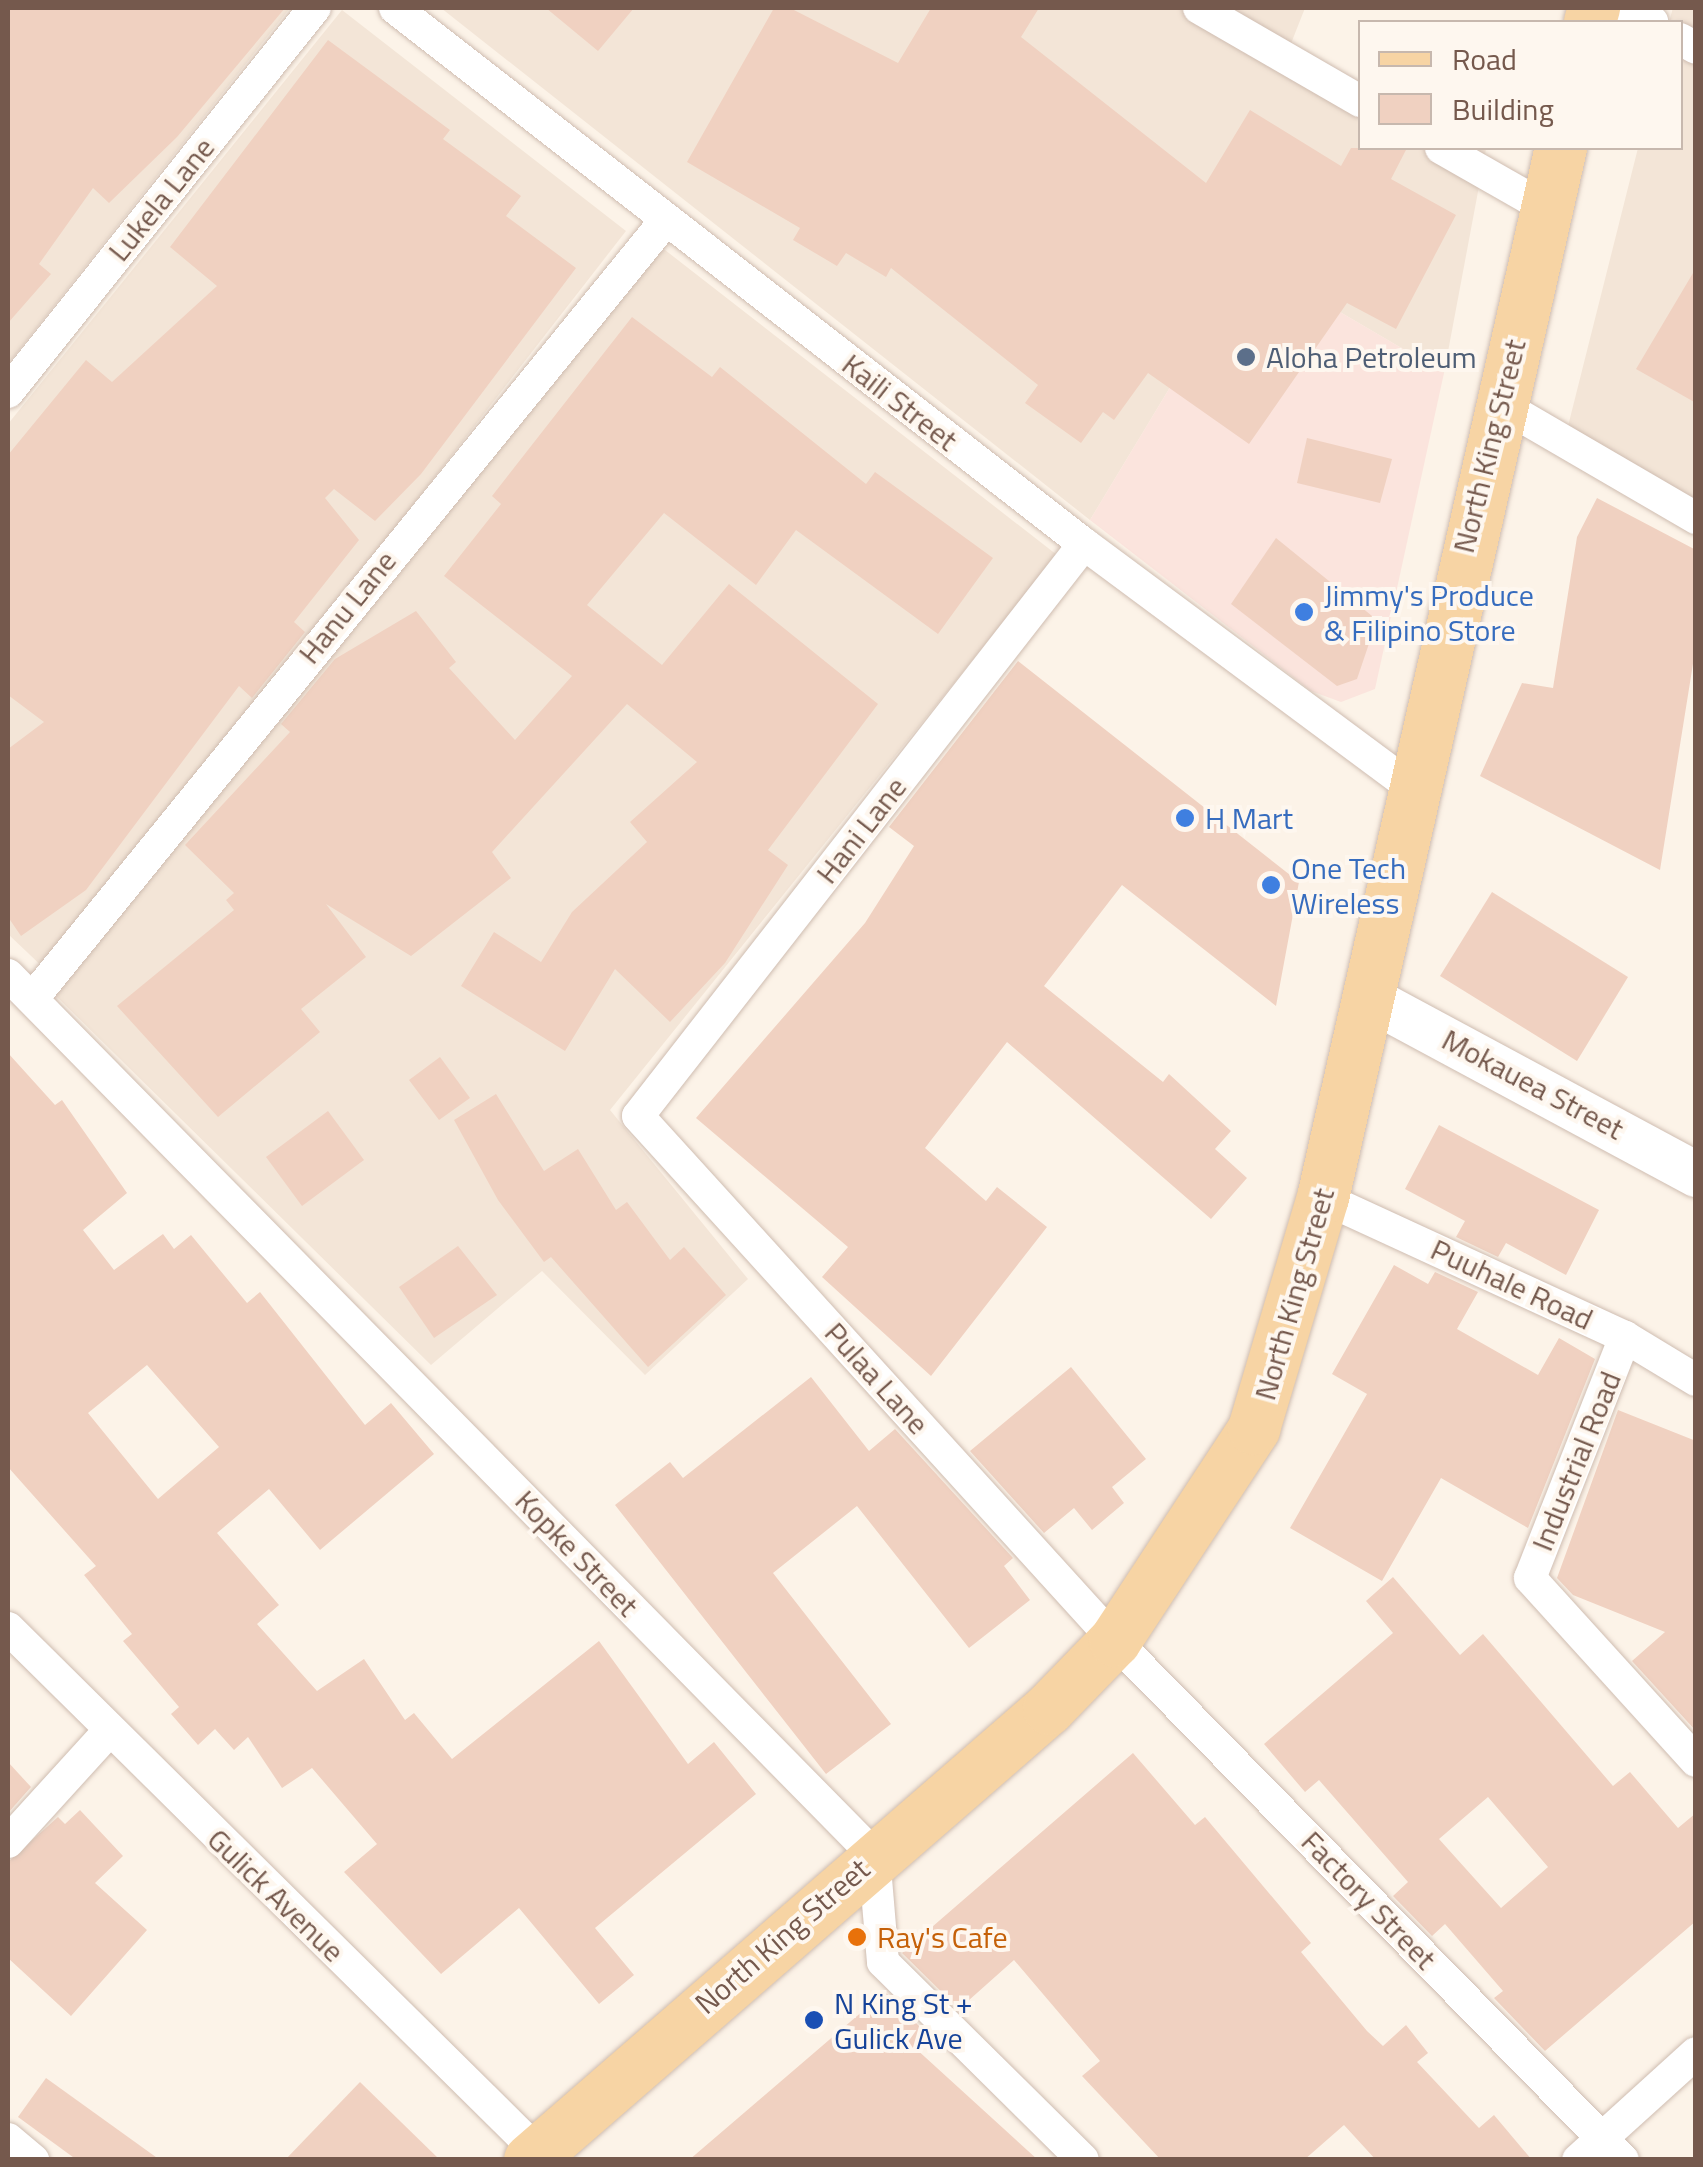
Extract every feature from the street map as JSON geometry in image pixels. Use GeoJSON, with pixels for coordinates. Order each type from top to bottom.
{"type":"FeatureCollection","features":[{"type":"Feature","properties":{"kind":"main road","name":"North King Street"},"geometry":{"type":"LineString","coordinates":[[538,2157],[874,1855],[1048,1708],[1115,1641],[1254,1429],[1323,1198],[1412,788],[1560,150]]}},
{"type":"Feature","properties":{"kind":"street","name":"Lukela Lane"},"geometry":{"type":"LineString","coordinates":[[8,392],[315,8]]}},
{"type":"Feature","properties":{"kind":"street","name":"Kaili Street"},"geometry":{"type":"LineString","coordinates":[[395,8],[1084,544],[1412,788]]}},
{"type":"Feature","properties":{"kind":"street"},"geometry":{"type":"LineString","coordinates":[[1199,8],[1358,100]]}},
{"type":"Feature","properties":{"kind":"street"},"geometry":{"type":"LineString","coordinates":[[1444,150],[1546,208]]}},
{"type":"Feature","properties":{"kind":"street","name":"Hanu Lane"},"geometry":{"type":"LineString","coordinates":[[34,998],[666,220]]}},
{"type":"Feature","properties":{"kind":"street"},"geometry":{"type":"LineString","coordinates":[[1500,404],[1696,518]]}},
{"type":"Feature","properties":{"kind":"street","name":"Hani Lane"},"geometry":{"type":"LineString","coordinates":[[638,1116],[1084,544]]}},
{"type":"Feature","properties":{"kind":"street","name":"Kopke Street"},"geometry":{"type":"LineString","coordinates":[[8,975],[874,1855]]}},
{"type":"Feature","properties":{"kind":"street","name":"Mokauea Street"},"geometry":{"type":"LineString","coordinates":[[1367,998],[1696,1174]]}},
{"type":"Feature","properties":{"kind":"street","name":"Pulaa Lane"},"geometry":{"type":"LineString","coordinates":[[638,1116],[1115,1641]]}},
{"type":"Feature","properties":{"kind":"street","name":"Puuhale Road"},"geometry":{"type":"LineString","coordinates":[[1323,1198],[1625,1337],[1696,1380]]}},
{"type":"Feature","properties":{"kind":"street","name":"Industrial Road"},"geometry":{"type":"LineString","coordinates":[[1625,1337],[1530,1578],[1696,1761]]}},
{"type":"Feature","properties":{"kind":"street","name":"Gulick Avenue"},"geometry":{"type":"LineString","coordinates":[[8,1628],[538,2157]]}},
{"type":"Feature","properties":{"kind":"street","name":"Factory Street"},"geometry":{"type":"LineString","coordinates":[[1115,1641],[1600,2152]]}},
{"type":"Feature","properties":{"kind":"street"},"geometry":{"type":"LineString","coordinates":[[8,1842],[108,1732]]}},
{"type":"Feature","properties":{"kind":"street"},"geometry":{"type":"LineString","coordinates":[[874,1855],[883,1962],[1082,2160]]}},
{"type":"Feature","properties":{"kind":"street"},"geometry":{"type":"LineString","coordinates":[[1600,2152],[1696,2053]]}},
{"type":"Feature","properties":{"kind":"street"},"geometry":{"type":"LineString","coordinates":[[8,2139],[33,2160]]}},
{"type":"Feature","properties":{"kind":"shaded area"},"geometry":{"type":"Polygon","coordinates":[[[8,8],[290,8],[8,364],[8,8]]]}},
{"type":"Feature","properties":{"kind":"shaded area"},"geometry":{"type":"Polygon","coordinates":[[[441,8],[1305,8],[1290,46],[1358,82],[1358,150],[1486,150],[1444,373],[1248,258],[1090,520],[441,8]]]}},
{"type":"Feature","properties":{"kind":"shaded area"},"geometry":{"type":"Polygon","coordinates":[[[1673,8],[1695,8],[1695,534],[1563,446],[1637,150],[1683,150],[1683,20],[1670,20],[1673,8]]]}},
{"type":"Feature","properties":{"kind":"shaded area"},"geometry":{"type":"Polygon","coordinates":[[[342,10],[626,231],[49,973],[8,934],[8,424],[342,10]]]}},
{"type":"Feature","properties":{"kind":"shaded area"},"geometry":{"type":"Polygon","coordinates":[[[656,243],[1057,555],[610,1110],[748,1279],[645,1375],[542,1271],[431,1365],[54,994],[656,243]]]}},
{"type":"Feature","properties":{"kind":"shaded area"},"geometry":{"type":"Polygon","coordinates":[[[1248,258],[1444,373],[1375,689],[1341,702],[1311,691],[1090,520],[1248,258]]]}},
{"type":"Feature","properties":{"kind":"building"},"geometry":{"type":"Polygon","coordinates":[[[8,8],[285,8],[177,137],[109,203],[93,188],[39,264],[51,274],[8,323],[8,8]]]}},
{"type":"Feature","properties":{"kind":"building"},"geometry":{"type":"Polygon","coordinates":[[[546,8],[634,8],[598,51],[546,8]]]}},
{"type":"Feature","properties":{"kind":"building"},"geometry":{"type":"Polygon","coordinates":[[[774,8],[790,8],[898,63],[931,8],[1039,8],[1021,37],[1206,183],[1250,110],[1341,166],[1351,148],[1406,150],[1391,179],[1456,215],[1396,329],[1347,303],[1249,444],[1148,373],[1114,420],[1103,412],[1081,443],[1025,403],[1038,385],[891,268],[886,277],[846,253],[837,266],[793,240],[800,228],[687,162],[774,8]]]}},
{"type":"Feature","properties":{"kind":"building"},"geometry":{"type":"Polygon","coordinates":[[[328,40],[450,130],[443,139],[521,196],[506,216],[576,268],[421,474],[375,521],[334,489],[325,498],[359,540],[294,622],[305,632],[252,698],[239,686],[86,890],[21,936],[8,917],[8,749],[44,722],[8,695],[8,455],[86,360],[112,382],[217,286],[170,247],[328,40]]]}},
{"type":"Feature","properties":{"kind":"building"},"geometry":{"type":"Polygon","coordinates":[[[1696,268],[1696,403],[1636,369],[1696,268]]]}},
{"type":"Feature","properties":{"kind":"building"},"geometry":{"type":"Polygon","coordinates":[[[632,317],[712,377],[720,367],[866,484],[875,472],[993,558],[938,634],[796,530],[756,585],[664,513],[587,605],[662,665],[729,584],[878,704],[768,850],[788,865],[725,963],[670,1022],[615,969],[565,1051],[461,986],[494,932],[541,962],[572,912],[647,842],[630,822],[697,762],[627,704],[492,852],[511,878],[411,956],[326,904],[366,957],[301,1009],[320,1032],[218,1117],[117,1006],[234,910],[226,900],[234,893],[185,845],[290,732],[281,724],[335,659],[416,611],[456,662],[449,668],[515,740],[572,676],[444,576],[501,504],[492,496],[632,317]]]}},
{"type":"Feature","properties":{"kind":"building"},"geometry":{"type":"Polygon","coordinates":[[[1307,438],[1392,459],[1380,503],[1297,483],[1307,438]]]}},
{"type":"Feature","properties":{"kind":"building"},"geometry":{"type":"Polygon","coordinates":[[[1597,498],[1696,550],[1696,645],[1660,870],[1480,776],[1522,683],[1553,688],[1577,537],[1597,498]]]}},
{"type":"Feature","properties":{"kind":"building","name":"Jimmy's Produce & Filipino Store"},"geometry":{"type":"Polygon","coordinates":[[[1276,538],[1377,620],[1357,679],[1337,686],[1231,604],[1276,538]]]}},
{"type":"Feature","properties":{"kind":"building"},"geometry":{"type":"Polygon","coordinates":[[[1018,661],[1299,882],[1276,1006],[1122,885],[1044,986],[1163,1082],[1169,1074],[1231,1131],[1215,1149],[1247,1178],[1211,1219],[1007,1042],[925,1148],[986,1201],[997,1187],[1047,1227],[931,1376],[822,1277],[848,1247],[696,1118],[865,923],[914,846],[889,827],[1018,661]]]}},
{"type":"Feature","properties":{"kind":"building"},"geometry":{"type":"Polygon","coordinates":[[[1492,892],[1628,977],[1577,1061],[1440,976],[1492,892]]]}},
{"type":"Feature","properties":{"kind":"building"},"geometry":{"type":"Polygon","coordinates":[[[8,1053],[55,1105],[62,1100],[127,1193],[83,1230],[114,1270],[163,1234],[174,1249],[191,1235],[247,1303],[260,1292],[365,1425],[391,1403],[434,1454],[320,1550],[269,1489],[217,1533],[279,1605],[257,1624],[317,1691],[364,1659],[405,1720],[414,1713],[452,1759],[599,1641],[688,1764],[714,1742],[756,1794],[595,1928],[634,1975],[599,2004],[519,1908],[441,1974],[344,1872],[377,1844],[312,1768],[282,1788],[248,1737],[234,1750],[215,1729],[198,1745],[171,1714],[179,1707],[123,1641],[132,1634],[84,1575],[96,1566],[8,1467],[8,1053]],[[147,1365],[88,1413],[158,1499],[219,1447],[147,1365]]]}},
{"type":"Feature","properties":{"kind":"building"},"geometry":{"type":"Polygon","coordinates":[[[440,1057],[470,1098],[439,1120],[409,1080],[440,1057]]]}},
{"type":"Feature","properties":{"kind":"building"},"geometry":{"type":"Polygon","coordinates":[[[496,1094],[544,1171],[578,1149],[616,1210],[627,1202],[670,1260],[684,1247],[726,1295],[648,1367],[551,1257],[544,1262],[498,1200],[454,1120],[496,1094]]]}},
{"type":"Feature","properties":{"kind":"building"},"geometry":{"type":"Polygon","coordinates":[[[328,1111],[364,1160],[302,1206],[266,1157],[328,1111]]]}},
{"type":"Feature","properties":{"kind":"building"},"geometry":{"type":"Polygon","coordinates":[[[1439,1125],[1599,1210],[1566,1275],[1506,1243],[1498,1257],[1456,1237],[1465,1221],[1405,1189],[1439,1125]]]}},
{"type":"Feature","properties":{"kind":"building"},"geometry":{"type":"Polygon","coordinates":[[[458,1246],[497,1295],[434,1338],[399,1287],[458,1246]]]}},
{"type":"Feature","properties":{"kind":"building"},"geometry":{"type":"Polygon","coordinates":[[[1394,1265],[1428,1284],[1435,1272],[1478,1292],[1457,1329],[1538,1375],[1559,1338],[1595,1359],[1528,1528],[1441,1478],[1382,1581],[1290,1528],[1367,1394],[1332,1374],[1394,1265]]]}},
{"type":"Feature","properties":{"kind":"building"},"geometry":{"type":"Polygon","coordinates":[[[1071,1367],[1146,1459],[1112,1487],[1124,1503],[1092,1530],[1074,1508],[1044,1533],[970,1451],[1071,1367]]]}},
{"type":"Feature","properties":{"kind":"building"},"geometry":{"type":"Polygon","coordinates":[[[811,1377],[869,1451],[895,1429],[1013,1558],[1004,1566],[1030,1600],[969,1648],[857,1506],[773,1573],[891,1724],[826,1774],[615,1505],[670,1462],[683,1478],[811,1377]]]}},
{"type":"Feature","properties":{"kind":"building"},"geometry":{"type":"Polygon","coordinates":[[[1618,1410],[1696,1441],[1696,1731],[1632,1661],[1665,1632],[1573,1595],[1557,1578],[1618,1410]]]}},
{"type":"Feature","properties":{"kind":"building"},"geometry":{"type":"Polygon","coordinates":[[[1393,1577],[1460,1655],[1483,1634],[1613,1786],[1630,1772],[1678,1828],[1696,1813],[1696,1921],[1545,2051],[1494,1998],[1503,1991],[1445,1924],[1432,1936],[1393,1896],[1408,1882],[1319,1780],[1305,1792],[1264,1744],[1393,1633],[1366,1601],[1393,1577]],[[1488,1797],[1439,1839],[1501,1908],[1548,1867],[1488,1797]]]}},
{"type":"Feature","properties":{"kind":"building"},"geometry":{"type":"Polygon","coordinates":[[[1133,1753],[1195,1825],[1205,1817],[1311,1943],[1301,1952],[1367,2031],[1383,2046],[1406,2025],[1428,2053],[1417,2062],[1479,2128],[1494,2115],[1532,2160],[1376,2160],[1344,2125],[1304,2160],[1161,2160],[1082,2076],[1100,2061],[1014,1960],[959,2009],[902,1953],[1133,1753]]]}},
{"type":"Feature","properties":{"kind":"building"},"geometry":{"type":"Polygon","coordinates":[[[8,1762],[31,1787],[8,1813],[8,1762]]]}},
{"type":"Feature","properties":{"kind":"building"},"geometry":{"type":"Polygon","coordinates":[[[80,1810],[123,1856],[95,1883],[147,1930],[71,2016],[8,1958],[8,1862],[58,1817],[65,1824],[80,1810]]]}},
{"type":"Feature","properties":{"kind":"building"},"geometry":{"type":"Polygon","coordinates":[[[885,1992],[928,2035],[914,2047],[1038,2160],[689,2160],[885,1992]]]}},
{"type":"Feature","properties":{"kind":"building"},"geometry":{"type":"Polygon","coordinates":[[[46,2078],[160,2160],[77,2160],[18,2117],[46,2078]]]}},
{"type":"Feature","properties":{"kind":"building"},"geometry":{"type":"Polygon","coordinates":[[[360,2082],[440,2160],[285,2160],[360,2082]]]}},
{"type":"Feature","properties":{"kind":"place","name":"Aloha Petroleum"},"geometry":{"type":"Point","coordinates":[1246,357]}},
{"type":"Feature","properties":{"kind":"place","name":"Jimmy's Produce & Filipino Store"},"geometry":{"type":"Point","coordinates":[1304,612]}},
{"type":"Feature","properties":{"kind":"place","name":"H Mart"},"geometry":{"type":"Point","coordinates":[1185,818]}},
{"type":"Feature","properties":{"kind":"place","name":"One Tech Wireless"},"geometry":{"type":"Point","coordinates":[1271,885]}},
{"type":"Feature","properties":{"kind":"place","name":"Ray's Cafe"},"geometry":{"type":"Point","coordinates":[857,1937]}},
{"type":"Feature","properties":{"kind":"place","name":"N King St + Gulick Ave"},"geometry":{"type":"Point","coordinates":[814,2020]}}]}
